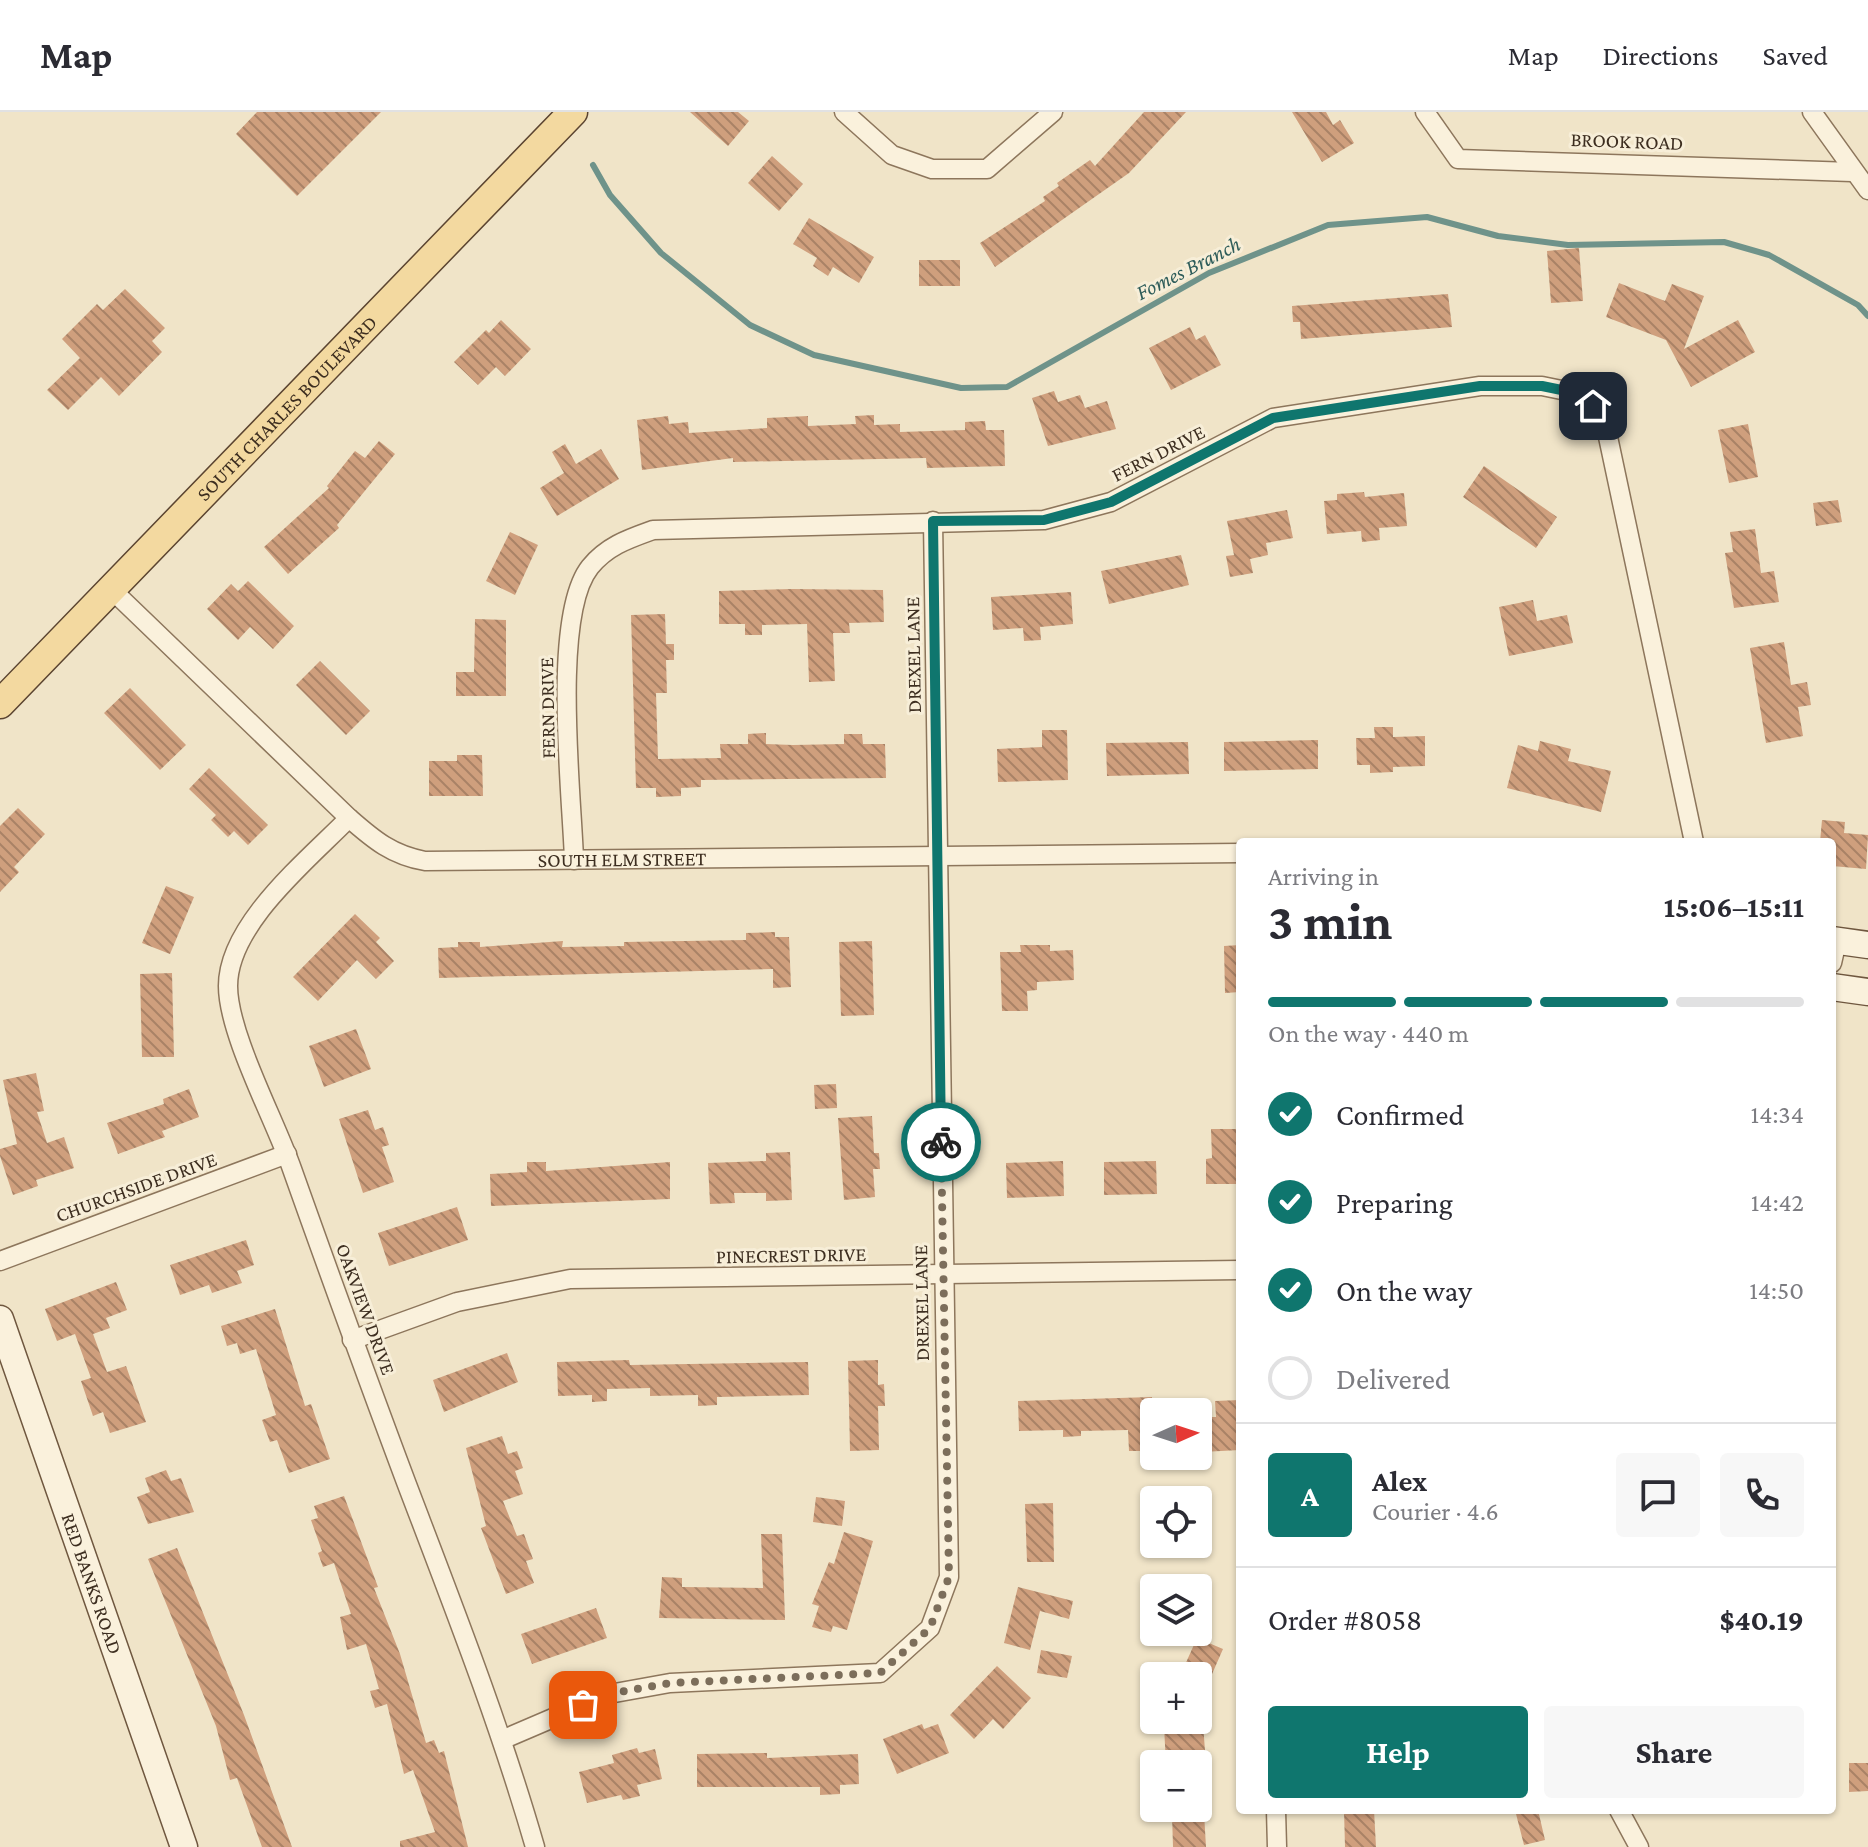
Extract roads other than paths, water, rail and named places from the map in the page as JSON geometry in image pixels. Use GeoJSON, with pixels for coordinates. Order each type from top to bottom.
{"type":"FeatureCollection","features":[{"type":"Feature","properties":{"kind":"main road","name":"SOUTH CHARLES BOULEVARD"},"geometry":{"type":"LineString","coordinates":[[0,704],[319,370],[573,112]]}},
{"type":"Feature","properties":{"kind":"street"},"geometry":{"type":"LineString","coordinates":[[844,112],[892,155],[932,169],[987,169],[1053,112]]}},
{"type":"Feature","properties":{"kind":"street","name":"BROOK ROAD"},"geometry":{"type":"LineString","coordinates":[[1425,112],[1458,159],[1852,172]]}},
{"type":"Feature","properties":{"kind":"street"},"geometry":{"type":"LineString","coordinates":[[1812,112],[1852,172],[1868,190]]}},
{"type":"Feature","properties":{"kind":"street","name":"FERN DRIVE"},"geometry":{"type":"LineString","coordinates":[[574,860],[567,651],[574,609],[589,569],[615,543],[653,530],[1044,520],[1111,502],[1273,418],[1480,386],[1542,386],[1581,394],[1604,418],[1693,838]]}},
{"type":"Feature","properties":{"kind":"street","name":"DREXEL LANE"},"geometry":{"type":"LineString","coordinates":[[504,1739],[609,1694],[670,1683],[880,1673],[930,1628],[949,1577],[942,1275],[933,521]]}},
{"type":"Feature","properties":{"kind":"street","name":"SOUTH ELM STREET"},"geometry":{"type":"LineString","coordinates":[[111,589],[349,818],[382,847],[414,859],[1236,853]]}},
{"type":"Feature","properties":{"kind":"street","name":"OAKVIEW DRIVE"},"geometry":{"type":"LineString","coordinates":[[349,818],[268,900],[233,953],[228,986],[232,1018],[287,1154],[352,1340],[504,1739],[535,1847]]}},
{"type":"Feature","properties":{"kind":"street"},"geometry":{"type":"LineString","coordinates":[[1836,948],[1868,945]]}},
{"type":"Feature","properties":{"kind":"street"},"geometry":{"type":"LineString","coordinates":[[1836,988],[1868,992]]}},
{"type":"Feature","properties":{"kind":"street","name":"CHURCHSIDE DRIVE"},"geometry":{"type":"LineString","coordinates":[[0,1261],[287,1154]]}},
{"type":"Feature","properties":{"kind":"street","name":"PINECREST DRIVE"},"geometry":{"type":"LineString","coordinates":[[352,1340],[457,1302],[570,1279],[1236,1270]]}},
{"type":"Feature","properties":{"kind":"street","name":"RED BANKS ROAD"},"geometry":{"type":"LineString","coordinates":[[0,1319],[184,1847]]}},
{"type":"Feature","properties":{"kind":"street"},"geometry":{"type":"LineString","coordinates":[[1276,1814],[1277,1847]]}},
{"type":"Feature","properties":{"kind":"street"},"geometry":{"type":"LineString","coordinates":[[1621,1814],[1639,1847]]}},
{"type":"Feature","properties":{"kind":"waterway","name":"Fomes Branch"},"geometry":{"type":"LineString","coordinates":[[593,165],[610,195],[661,253],[750,325],[814,355],[961,388],[1007,387],[1209,273],[1328,225],[1427,217],[1498,236],[1568,245],[1724,242],[1769,255],[1858,305],[1868,316]]}}]}
